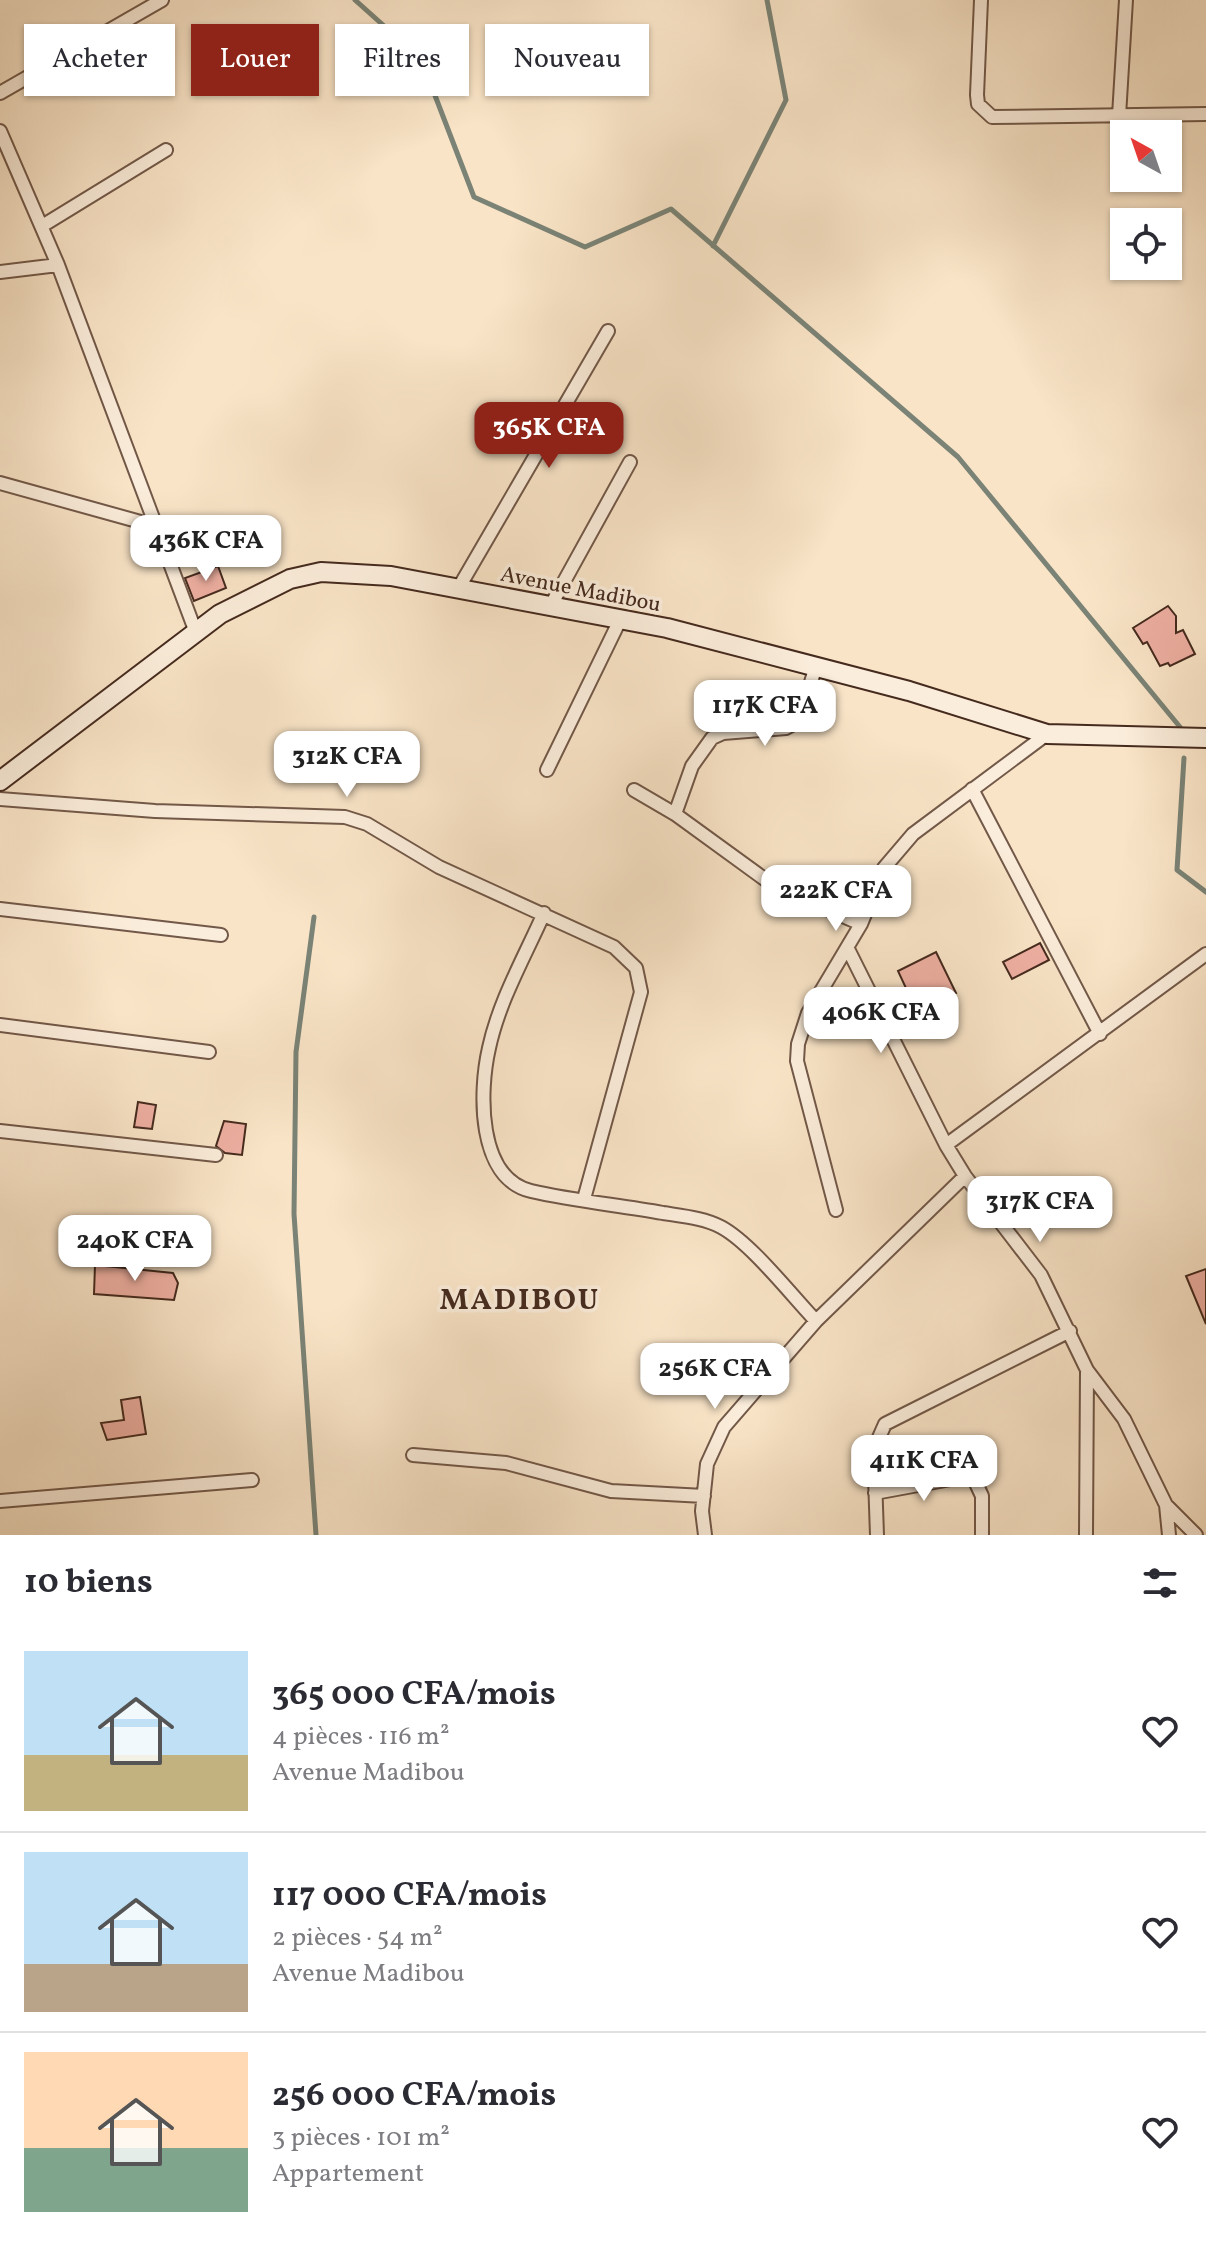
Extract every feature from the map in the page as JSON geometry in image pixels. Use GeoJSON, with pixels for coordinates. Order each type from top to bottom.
{"type":"FeatureCollection","features":[{"type":"Feature","properties":{"kind":"street"},"geometry":{"type":"LineString","coordinates":[[0,93],[162,0]]}},
{"type":"Feature","properties":{"kind":"street"},"geometry":{"type":"LineString","coordinates":[[981,0],[977,95],[984,112],[1004,119],[1206,114]]}},
{"type":"Feature","properties":{"kind":"street"},"geometry":{"type":"LineString","coordinates":[[1119,116],[1126,0]]}},
{"type":"Feature","properties":{"kind":"street"},"geometry":{"type":"LineString","coordinates":[[0,131],[58,265],[195,630]]}},
{"type":"Feature","properties":{"kind":"street"},"geometry":{"type":"LineString","coordinates":[[42,226],[166,150]]}},
{"type":"Feature","properties":{"kind":"street"},"geometry":{"type":"LineString","coordinates":[[0,272],[58,265]]}},
{"type":"Feature","properties":{"kind":"street"},"geometry":{"type":"LineString","coordinates":[[458,589],[608,331]]}},
{"type":"Feature","properties":{"kind":"street"},"geometry":{"type":"LineString","coordinates":[[550,607],[630,462]]}},
{"type":"Feature","properties":{"kind":"street"},"geometry":{"type":"LineString","coordinates":[[0,483],[155,526]]}},
{"type":"Feature","properties":{"kind":"street","name":"Avenue Madibou"},"geometry":{"type":"LineString","coordinates":[[0,781],[195,630],[258,593],[290,579],[321,572],[391,576],[620,620],[816,666],[1047,734],[1206,738]]}},
{"type":"Feature","properties":{"kind":"street"},"geometry":{"type":"LineString","coordinates":[[547,770],[620,620]]}},
{"type":"Feature","properties":{"kind":"street"},"geometry":{"type":"LineString","coordinates":[[675,814],[692,766],[712,738],[792,726],[802,714],[816,666]]}},
{"type":"Feature","properties":{"kind":"street"},"geometry":{"type":"LineString","coordinates":[[836,1210],[797,1061],[808,1013],[848,949],[884,868],[896,852],[972,789],[1047,734]]}},
{"type":"Feature","properties":{"kind":"street"},"geometry":{"type":"LineString","coordinates":[[972,789],[1100,1034]]}},
{"type":"Feature","properties":{"kind":"street"},"geometry":{"type":"LineString","coordinates":[[634,790],[675,814],[774,886],[861,924]]}},
{"type":"Feature","properties":{"kind":"street"},"geometry":{"type":"LineString","coordinates":[[0,799],[96,808],[345,817],[367,824],[439,867],[614,947],[628,957],[640,979],[641,992],[584,1199]]}},
{"type":"Feature","properties":{"kind":"street"},"geometry":{"type":"LineString","coordinates":[[0,909],[221,935]]}},
{"type":"Feature","properties":{"kind":"street"},"geometry":{"type":"LineString","coordinates":[[544,913],[499,1013],[488,1049],[485,1117],[489,1149],[503,1176],[514,1185],[693,1218],[723,1228],[816,1321]]}},
{"type":"Feature","properties":{"kind":"street"},"geometry":{"type":"LineString","coordinates":[[848,949],[946,1145],[965,1176],[1041,1275],[1087,1370],[1124,1419],[1166,1505],[1196,1535]]}},
{"type":"Feature","properties":{"kind":"street"},"geometry":{"type":"LineString","coordinates":[[946,1145],[1206,954]]}},
{"type":"Feature","properties":{"kind":"street"},"geometry":{"type":"LineString","coordinates":[[0,1025],[209,1052]]}},
{"type":"Feature","properties":{"kind":"street"},"geometry":{"type":"LineString","coordinates":[[0,1131],[216,1155]]}},
{"type":"Feature","properties":{"kind":"street"},"geometry":{"type":"LineString","coordinates":[[705,1535],[707,1464],[724,1427],[816,1321],[965,1176]]}},
{"type":"Feature","properties":{"kind":"street"},"geometry":{"type":"LineString","coordinates":[[877,1535],[874,1449],[885,1424],[1070,1331]]}},
{"type":"Feature","properties":{"kind":"street"},"geometry":{"type":"LineString","coordinates":[[1086,1535],[1087,1370]]}},
{"type":"Feature","properties":{"kind":"street"},"geometry":{"type":"LineString","coordinates":[[413,1455],[506,1463],[611,1491],[704,1496]]}},
{"type":"Feature","properties":{"kind":"street"},"geometry":{"type":"LineString","coordinates":[[875,1493],[967,1476],[974,1479],[982,1496],[982,1535]]}},
{"type":"Feature","properties":{"kind":"street"},"geometry":{"type":"LineString","coordinates":[[0,1501],[252,1480]]}},
{"type":"Feature","properties":{"kind":"street"},"geometry":{"type":"LineString","coordinates":[[1166,1505],[1169,1535]]}},
{"type":"Feature","properties":{"kind":"building"},"geometry":{"type":"Polygon","coordinates":[[[218,566],[226,588],[194,601],[185,578],[218,566]]]}},
{"type":"Feature","properties":{"kind":"building"},"geometry":{"type":"Polygon","coordinates":[[[1168,606],[1176,616],[1176,633],[1183,630],[1195,654],[1170,666],[1168,663],[1160,666],[1147,642],[1143,644],[1133,628],[1168,606]]]}},
{"type":"Feature","properties":{"kind":"building"},"geometry":{"type":"Polygon","coordinates":[[[1040,943],[1049,960],[1012,979],[1003,962],[1040,943]]]}},
{"type":"Feature","properties":{"kind":"building"},"geometry":{"type":"Polygon","coordinates":[[[936,952],[956,993],[917,1012],[898,971],[936,952]]]}},
{"type":"Feature","properties":{"kind":"building"},"geometry":{"type":"Polygon","coordinates":[[[138,1102],[156,1105],[152,1129],[134,1127],[138,1102]]]}},
{"type":"Feature","properties":{"kind":"building"},"geometry":{"type":"Polygon","coordinates":[[[224,1121],[246,1124],[242,1155],[225,1153],[216,1146],[224,1121]]]}},
{"type":"Feature","properties":{"kind":"building"},"geometry":{"type":"Polygon","coordinates":[[[95,1265],[173,1273],[178,1283],[174,1300],[94,1294],[95,1265]]]}},
{"type":"Feature","properties":{"kind":"building"},"geometry":{"type":"Polygon","coordinates":[[[1206,1269],[1206,1324],[1186,1276],[1206,1269]]]}},
{"type":"Feature","properties":{"kind":"building"},"geometry":{"type":"Polygon","coordinates":[[[140,1397],[146,1434],[107,1440],[101,1423],[124,1420],[121,1400],[140,1397]]]}},
{"type":"Feature","properties":{"kind":"waterway"},"geometry":{"type":"LineString","coordinates":[[355,0],[421,59],[474,197],[585,247],[671,209],[958,457],[1180,727]]}},
{"type":"Feature","properties":{"kind":"waterway"},"geometry":{"type":"LineString","coordinates":[[713,246],[786,100],[767,0]]}},
{"type":"Feature","properties":{"kind":"waterway"},"geometry":{"type":"LineString","coordinates":[[1184,758],[1177,870],[1206,892]]}},
{"type":"Feature","properties":{"kind":"waterway"},"geometry":{"type":"LineString","coordinates":[[314,917],[296,1052],[294,1214],[316,1535]]}},
{"type":"Feature","properties":{"kind":"district","name":"MADIBOU"},"geometry":{"type":"Point","coordinates":[520,1299]}}]}
